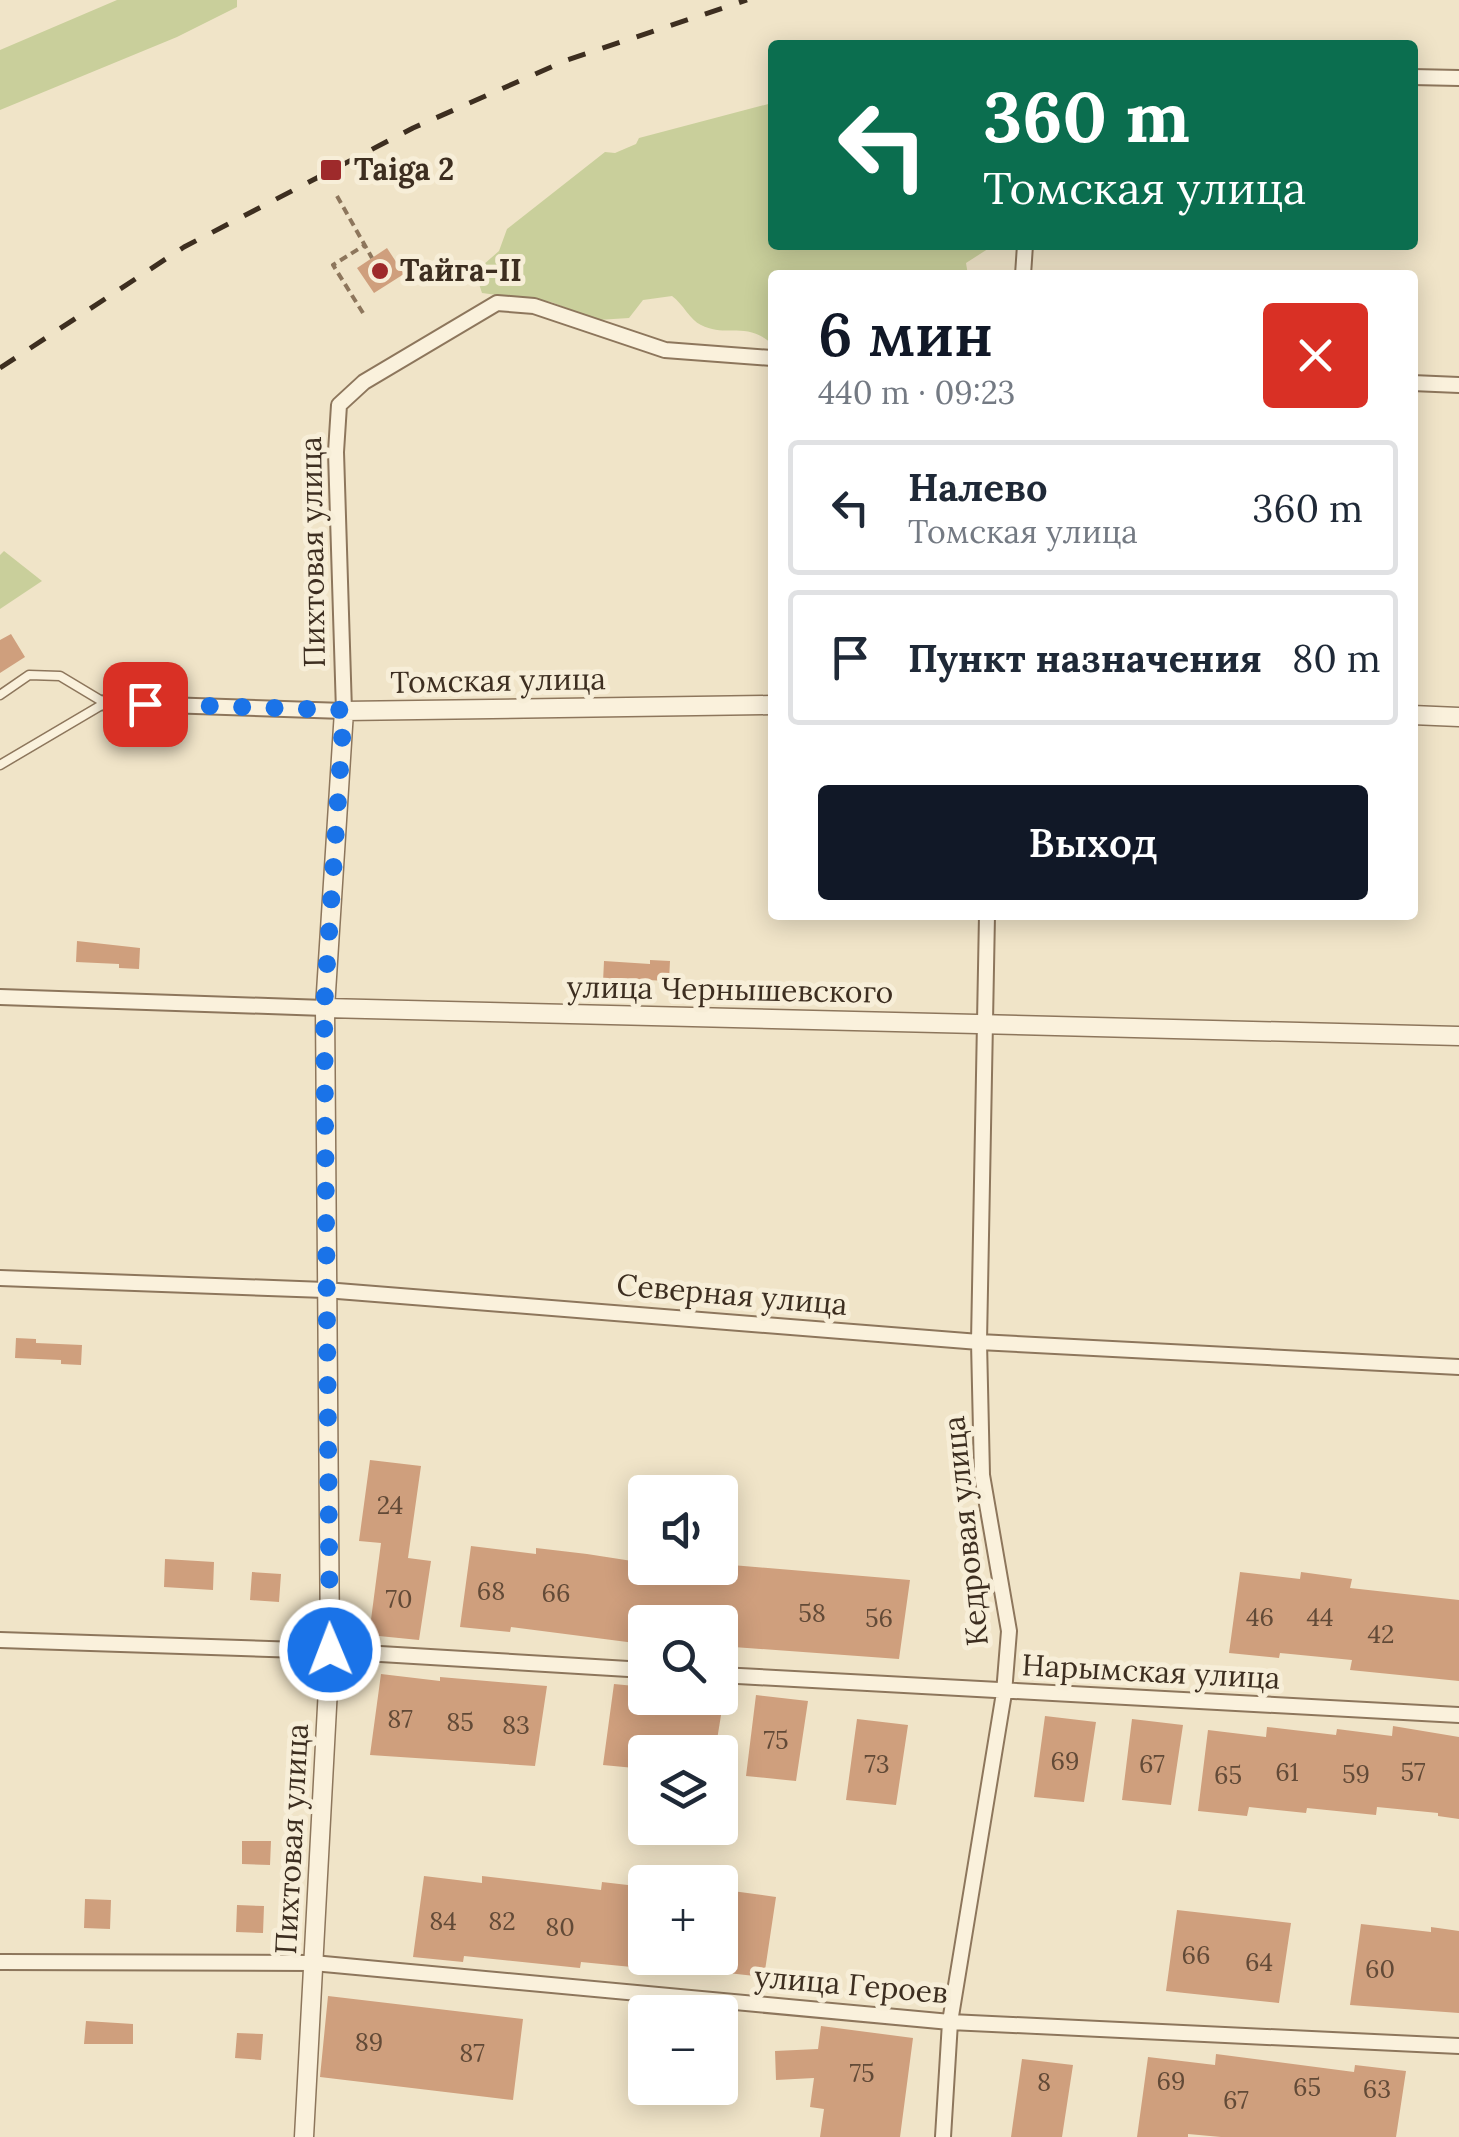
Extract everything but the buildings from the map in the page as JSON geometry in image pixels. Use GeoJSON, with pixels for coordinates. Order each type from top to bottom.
{"type":"FeatureCollection","features":[{"type":"Feature","properties":{"kind":"street"},"geometry":{"type":"LineString","coordinates":[[1418,77],[1459,78]]}},
{"type":"Feature","properties":{"kind":"street","name":"Пихтовая улица"},"geometry":{"type":"LineString","coordinates":[[304,2137],[330,1650],[324,1008],[344,710],[336,452],[339,405],[364,382],[497,303],[534,306],[665,350],[768,358]]}},
{"type":"Feature","properties":{"kind":"street"},"geometry":{"type":"LineString","coordinates":[[1418,383],[1459,385]]}},
{"type":"Feature","properties":{"kind":"street","name":"Томская улица"},"geometry":{"type":"LineString","coordinates":[[105,703],[344,710],[768,704]]}},
{"type":"Feature","properties":{"kind":"street"},"geometry":{"type":"LineString","coordinates":[[1418,715],[1459,717]]}},
{"type":"Feature","properties":{"kind":"street","name":"Кедровая улица"},"geometry":{"type":"LineString","coordinates":[[943,2137],[950,2022],[1004,1692],[1009,1631],[982,1475],[979,1342],[988,920]]}},
{"type":"Feature","properties":{"kind":"street","name":"улица Чернышевского"},"geometry":{"type":"LineString","coordinates":[[0,998],[1459,1036]]}},
{"type":"Feature","properties":{"kind":"street","name":"Северная улица"},"geometry":{"type":"LineString","coordinates":[[0,1278],[325,1290],[979,1342],[1459,1367]]}},
{"type":"Feature","properties":{"kind":"street"},"geometry":{"type":"LineString","coordinates":[[0,1640],[330,1650],[628,1669]]}},
{"type":"Feature","properties":{"kind":"street","name":"Нарымская улица"},"geometry":{"type":"LineString","coordinates":[[738,1676],[1459,1715]]}},
{"type":"Feature","properties":{"kind":"street","name":"улица Героев"},"geometry":{"type":"LineString","coordinates":[[0,1962],[313,1963],[950,2022],[1459,2046]]}},
{"type":"Feature","properties":{"kind":"lane"},"geometry":{"type":"LineString","coordinates":[[0,695],[30,676],[60,676],[105,703],[0,764]]}},
{"type":"Feature","properties":{"kind":"path"},"geometry":{"type":"LineString","coordinates":[[336,196],[372,258]]}},
{"type":"Feature","properties":{"kind":"path"},"geometry":{"type":"LineString","coordinates":[[363,313],[333,265],[365,245]]}},
{"type":"Feature","properties":{"kind":"green space"},"geometry":{"type":"Polygon","coordinates":[[[117,0],[237,0],[237,7],[177,37],[0,110],[0,50],[117,0]]]}},
{"type":"Feature","properties":{"kind":"green space"},"geometry":{"type":"Polygon","coordinates":[[[768,104],[768,250],[986,250],[966,263],[967,270],[768,270],[768,341],[753,333],[701,325],[672,296],[643,300],[629,318],[598,320],[551,302],[482,293],[475,272],[499,251],[507,229],[605,152],[615,153],[636,144],[639,138],[768,104]]]}},
{"type":"Feature","properties":{"kind":"green space"},"geometry":{"type":"Polygon","coordinates":[[[4,551],[42,581],[0,609],[0,555],[4,551]]]}},
{"type":"Feature","properties":{"kind":"railway"},"geometry":{"type":"LineString","coordinates":[[0,368],[184,247],[413,128],[567,60],[747,0]]}},
{"type":"Feature","properties":{"kind":"place","name":"Taiga 2"},"geometry":{"type":"Point","coordinates":[331,170]}},
{"type":"Feature","properties":{"kind":"place","name":"Тайга-II"},"geometry":{"type":"Point","coordinates":[380,271]}},
{"type":"Feature","properties":{"kind":"route"},"geometry":{"type":"LineString","coordinates":[[145,704],[344,710],[324,1008],[330,1650]]}}]}
